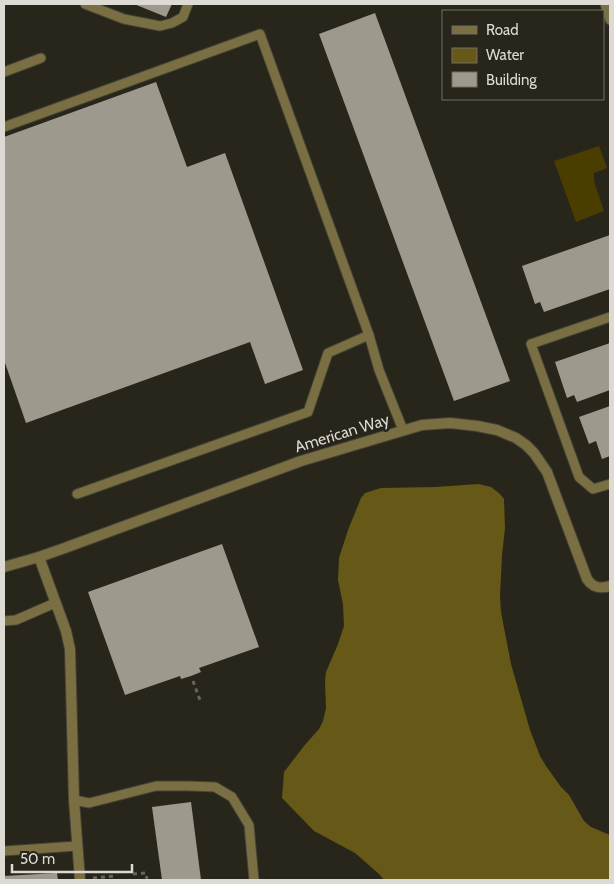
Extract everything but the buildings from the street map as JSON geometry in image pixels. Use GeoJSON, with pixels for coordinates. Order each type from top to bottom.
{"type":"FeatureCollection","features":[{"type":"Feature","properties":{"kind":"street","name":"American Way"},"geometry":{"type":"LineString","coordinates":[[4,567],[39,557],[301,461],[422,425],[450,423],[497,430],[516,438],[534,453],[547,472],[587,579],[595,586],[602,588],[610,586]]}},
{"type":"Feature","properties":{"kind":"street"},"geometry":{"type":"LineString","coordinates":[[39,557],[66,631],[70,649],[74,800],[80,880]]}},
{"type":"Feature","properties":{"kind":"lane"},"geometry":{"type":"LineString","coordinates":[[85,4],[124,19],[160,26],[172,24],[183,17],[188,4]]}},
{"type":"Feature","properties":{"kind":"lane"},"geometry":{"type":"LineString","coordinates":[[604,4],[610,20]]}},
{"type":"Feature","properties":{"kind":"lane"},"geometry":{"type":"LineString","coordinates":[[4,127],[260,34],[403,430]]}},
{"type":"Feature","properties":{"kind":"lane"},"geometry":{"type":"LineString","coordinates":[[4,72],[41,58]]}},
{"type":"Feature","properties":{"kind":"lane"},"geometry":{"type":"LineString","coordinates":[[610,316],[531,344],[579,477],[593,489],[610,484]]}},
{"type":"Feature","properties":{"kind":"lane"},"geometry":{"type":"LineString","coordinates":[[77,494],[308,412],[328,354],[369,336]]}},
{"type":"Feature","properties":{"kind":"lane"},"geometry":{"type":"LineString","coordinates":[[4,621],[16,620],[55,603]]}},
{"type":"Feature","properties":{"kind":"lane"},"geometry":{"type":"LineString","coordinates":[[74,800],[89,803],[156,786],[215,787],[232,798],[248,825],[254,880]]}},
{"type":"Feature","properties":{"kind":"lane"},"geometry":{"type":"LineString","coordinates":[[4,851],[77,846]]}},
{"type":"Feature","properties":{"kind":"path"},"geometry":{"type":"LineString","coordinates":[[193,681],[201,703]]}},
{"type":"Feature","properties":{"kind":"path"},"geometry":{"type":"LineString","coordinates":[[133,874],[146,873],[147,880]]}},
{"type":"Feature","properties":{"kind":"path"},"geometry":{"type":"LineString","coordinates":[[93,878],[115,876]]}},
{"type":"Feature","properties":{"kind":"shaded area"},"geometry":{"type":"Polygon","coordinates":[[[599,146],[607,168],[594,173],[594,181],[604,211],[576,222],[554,161],[599,146]]]}},
{"type":"Feature","properties":{"kind":"water"},"geometry":{"type":"Polygon","coordinates":[[[479,484],[491,487],[504,499],[505,528],[500,597],[501,612],[511,664],[530,730],[540,756],[561,787],[569,795],[584,821],[591,827],[610,835],[610,880],[384,880],[355,853],[314,831],[282,798],[284,772],[319,729],[323,721],[326,708],[326,672],[344,626],[343,604],[338,580],[339,558],[361,498],[365,493],[381,488],[479,484]]]}}]}
